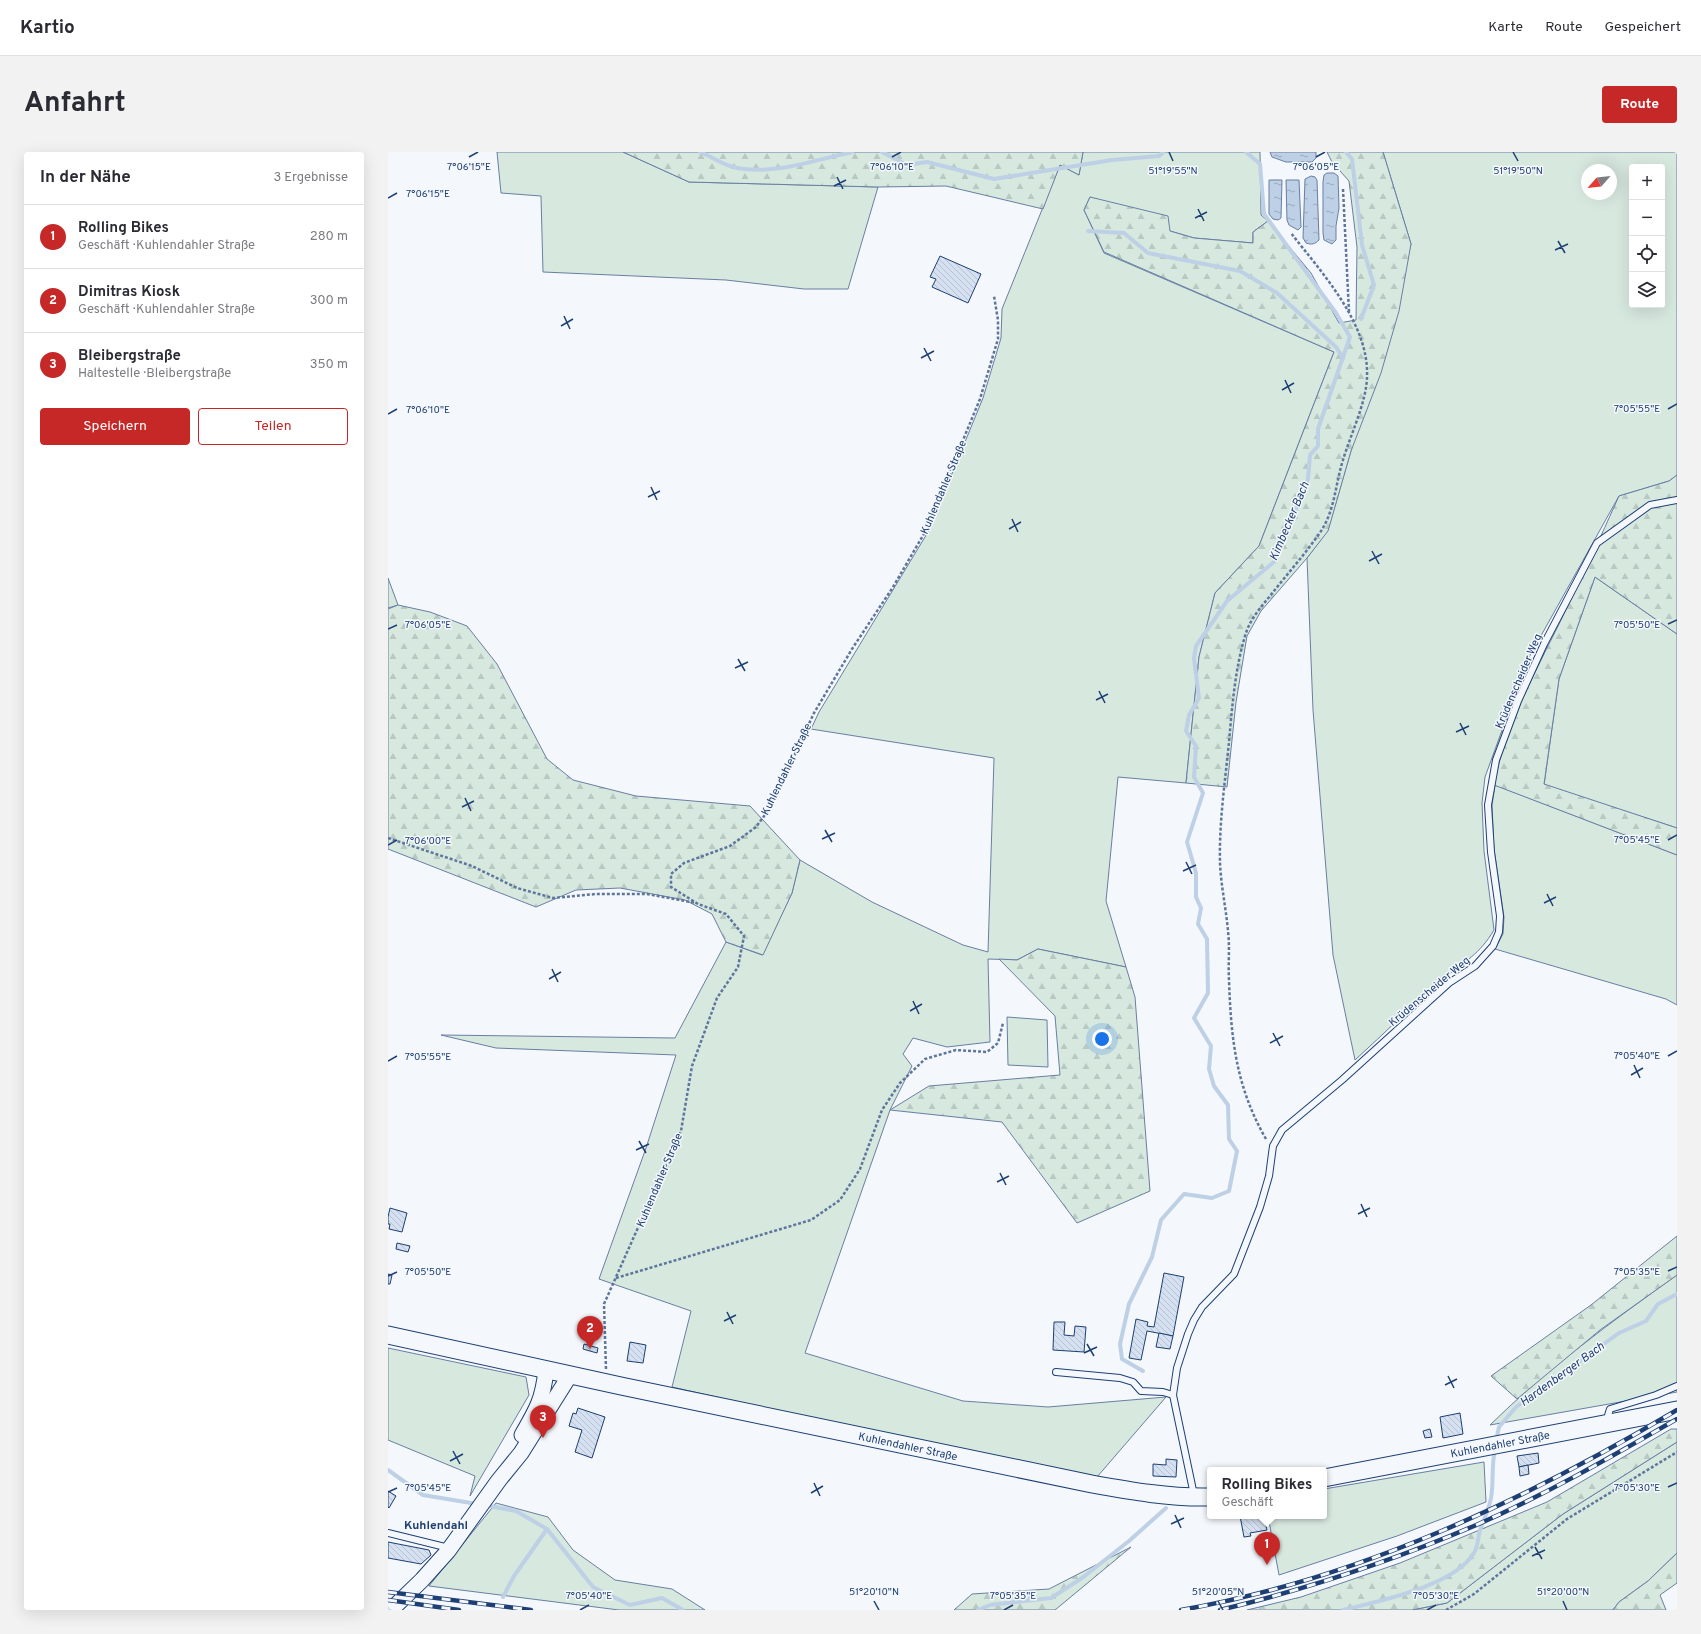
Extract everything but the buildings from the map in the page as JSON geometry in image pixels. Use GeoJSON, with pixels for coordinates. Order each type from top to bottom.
{"type":"FeatureCollection","features":[{"type":"Feature","properties":{"kind":"main road","name":"Kuhlendahler Straße"},"geometry":{"type":"LineString","coordinates":[[388,1335],[546,1370],[1092,1484],[1143,1493],[1202,1498]]}},
{"type":"Feature","properties":{"kind":"main road","name":"Kuhlendahler Straße"},"geometry":{"type":"LineString","coordinates":[[1327,1477],[1677,1410]]}},
{"type":"Feature","properties":{"kind":"street"},"geometry":{"type":"LineString","coordinates":[[499,1480],[538,1408],[544,1392],[546,1370]]}},
{"type":"Feature","properties":{"kind":"street"},"geometry":{"type":"LineString","coordinates":[[391,1610],[422,1580],[450,1549],[499,1480],[524,1448],[570,1375]]}},
{"type":"Feature","properties":{"kind":"lane","name":"Krüdenscheider Weg"},"geometry":{"type":"LineString","coordinates":[[1202,1498],[1173,1395],[1177,1368],[1194,1320],[1202,1307],[1234,1274],[1260,1207],[1269,1176],[1273,1146],[1282,1130],[1342,1080],[1449,983],[1475,966],[1493,946],[1500,932],[1500,916],[1491,852],[1488,805],[1496,760],[1518,701],[1544,644],[1597,543],[1650,505],[1677,500]]}},
{"type":"Feature","properties":{"kind":"lane"},"geometry":{"type":"LineString","coordinates":[[1056,1372],[1120,1378],[1133,1382],[1142,1391],[1163,1392],[1173,1395]]}},
{"type":"Feature","properties":{"kind":"lane"},"geometry":{"type":"LineString","coordinates":[[1606,1423],[1610,1409],[1656,1395],[1677,1386]]}},
{"type":"Feature","properties":{"kind":"lane"},"geometry":{"type":"LineString","coordinates":[[388,1533],[450,1549]]}},
{"type":"Feature","properties":{"kind":"path"},"geometry":{"type":"LineString","coordinates":[[1343,189],[1349,312]]}},
{"type":"Feature","properties":{"kind":"path"},"geometry":{"type":"LineString","coordinates":[[1273,1146],[1267,1141],[1255,1119],[1244,1093],[1237,1065],[1232,1025],[1228,979],[1228,932],[1220,866],[1222,816],[1233,698],[1245,634],[1259,608],[1322,530],[1331,512],[1342,465],[1361,405],[1368,377],[1364,348],[1349,312],[1319,268],[1291,233]]}},
{"type":"Feature","properties":{"kind":"path","name":"Kuhlendahler Straße"},"geometry":{"type":"LineString","coordinates":[[607,1382],[604,1304],[680,1131],[692,1066],[717,998],[738,967],[744,936],[726,914],[698,904],[671,887],[671,874],[684,864],[730,846],[756,827],[770,808],[814,713],[852,649],[893,587],[926,532],[980,399],[998,339],[998,320],[994,296]]}},
{"type":"Feature","properties":{"kind":"path"},"geometry":{"type":"LineString","coordinates":[[388,838],[472,866],[517,888],[553,898],[596,894],[647,894],[698,904]]}},
{"type":"Feature","properties":{"kind":"path"},"geometry":{"type":"LineString","coordinates":[[616,1278],[811,1220],[840,1200],[860,1169],[882,1110],[900,1083],[926,1059],[956,1050],[987,1052],[998,1043],[1003,1023]]}},
{"type":"Feature","properties":{"kind":"path"},"geometry":{"type":"LineString","coordinates":[[1446,1610],[1474,1594],[1567,1519],[1677,1452]]}},
{"type":"Feature","properties":{"kind":"green space"},"geometry":{"type":"Polygon","coordinates":[[[497,152],[623,152],[689,182],[878,187],[848,289],[804,289],[726,280],[543,272],[541,196],[501,193],[497,152]]]}},
{"type":"Feature","properties":{"kind":"green space"},"geometry":{"type":"Polygon","coordinates":[[[623,152],[1083,152],[1079,175],[1060,165],[1043,209],[946,186],[878,187],[689,182],[623,152]]]}},
{"type":"Feature","properties":{"kind":"green space"},"geometry":{"type":"Polygon","coordinates":[[[1083,152],[1260,152],[1261,215],[1268,221],[1253,232],[1253,243],[1194,238],[1170,231],[1090,197],[1084,210],[1104,253],[1334,352],[1259,546],[1215,593],[1199,657],[1186,783],[1118,777],[1106,901],[1126,967],[1038,949],[1017,960],[988,959],[990,1042],[947,1047],[913,1038],[903,1054],[912,1066],[890,1110],[805,1353],[963,1401],[1048,1407],[1166,1397],[1097,1477],[872,1432],[672,1387],[691,1311],[599,1279],[646,1148],[676,1055],[496,1048],[441,1035],[675,1038],[726,942],[762,955],[792,893],[800,860],[872,902],[963,945],[988,952],[994,758],[811,729],[819,712],[928,532],[983,398],[1001,338],[1002,309],[1060,165],[1079,175],[1083,152]]]}},
{"type":"Feature","properties":{"kind":"green space"},"geometry":{"type":"Polygon","coordinates":[[[1327,152],[1383,152],[1411,244],[1399,311],[1381,373],[1351,451],[1328,531],[1307,558],[1261,611],[1247,636],[1236,702],[1227,787],[1186,783],[1199,657],[1215,593],[1259,546],[1334,352],[1104,252],[1084,210],[1090,197],[1168,216],[1170,231],[1194,238],[1253,243],[1253,232],[1268,221],[1311,273],[1339,323],[1356,320],[1357,247],[1349,181],[1332,162],[1327,152]]]}},
{"type":"Feature","properties":{"kind":"green space"},"geometry":{"type":"Polygon","coordinates":[[[1383,152],[1677,152],[1677,475],[1669,481],[1619,496],[1528,659],[1485,777],[1482,803],[1484,851],[1494,930],[1483,946],[1422,997],[1355,1060],[1333,955],[1313,710],[1307,558],[1328,530],[1411,244],[1383,152]]]}},
{"type":"Feature","properties":{"kind":"green space"},"geometry":{"type":"Polygon","coordinates":[[[1677,475],[1677,634],[1595,577],[1559,679],[1544,784],[1677,828],[1677,855],[1494,785],[1505,742],[1521,701],[1619,496],[1669,481],[1677,475]]]}},
{"type":"Feature","properties":{"kind":"green space"},"geometry":{"type":"Polygon","coordinates":[[[1595,577],[1677,634],[1677,828],[1544,785],[1559,679],[1595,577]]]}},
{"type":"Feature","properties":{"kind":"green space"},"geometry":{"type":"Polygon","coordinates":[[[388,578],[398,605],[388,608],[388,578]]]}},
{"type":"Feature","properties":{"kind":"green space"},"geometry":{"type":"Polygon","coordinates":[[[398,605],[430,612],[467,626],[497,664],[547,759],[573,780],[636,796],[750,806],[800,860],[792,893],[763,955],[726,942],[712,914],[685,900],[620,888],[576,890],[536,907],[388,849],[388,609],[398,605]]]}},
{"type":"Feature","properties":{"kind":"green space"},"geometry":{"type":"Polygon","coordinates":[[[1495,785],[1677,855],[1677,1005],[1666,999],[1495,949],[1503,934],[1504,917],[1494,849],[1492,805],[1495,785]]]}},
{"type":"Feature","properties":{"kind":"green space"},"geometry":{"type":"Polygon","coordinates":[[[1038,949],[1126,967],[1135,997],[1150,1191],[1077,1223],[1002,1122],[890,1110],[929,1086],[1060,1075],[1055,1016],[999,959],[1017,960],[1038,949]]]}},
{"type":"Feature","properties":{"kind":"green space"},"geometry":{"type":"Polygon","coordinates":[[[1007,1017],[1047,1020],[1048,1067],[1008,1065],[1007,1017]]]}},
{"type":"Feature","properties":{"kind":"green space"},"geometry":{"type":"Polygon","coordinates":[[[1677,1236],[1677,1275],[1600,1330],[1517,1399],[1491,1376],[1591,1305],[1677,1236]]]}},
{"type":"Feature","properties":{"kind":"green space"},"geometry":{"type":"Polygon","coordinates":[[[1677,1275],[1677,1392],[1490,1425],[1557,1365],[1628,1310],[1677,1275]]]}},
{"type":"Feature","properties":{"kind":"green space"},"geometry":{"type":"Polygon","coordinates":[[[388,1348],[526,1377],[529,1395],[470,1496],[475,1476],[388,1440],[388,1348]]]}},
{"type":"Feature","properties":{"kind":"green space"},"geometry":{"type":"Polygon","coordinates":[[[1671,1429],[1677,1429],[1677,1442],[1563,1514],[1447,1603],[1412,1610],[1247,1610],[1301,1597],[1400,1563],[1547,1502],[1671,1429]]]}},
{"type":"Feature","properties":{"kind":"green space"},"geometry":{"type":"Polygon","coordinates":[[[1677,1442],[1677,1553],[1648,1581],[1619,1602],[1613,1610],[1412,1610],[1447,1603],[1563,1514],[1677,1442]]]}},
{"type":"Feature","properties":{"kind":"green space"},"geometry":{"type":"Polygon","coordinates":[[[1484,1462],[1486,1502],[1397,1536],[1279,1575],[1269,1519],[1327,1519],[1327,1488],[1484,1462]]]}},
{"type":"Feature","properties":{"kind":"green space"},"geometry":{"type":"Polygon","coordinates":[[[496,1503],[548,1517],[573,1550],[615,1580],[672,1589],[705,1610],[619,1610],[429,1586],[496,1503]]]}},
{"type":"Feature","properties":{"kind":"green space"},"geometry":{"type":"Polygon","coordinates":[[[1131,1547],[1055,1610],[954,1610],[972,1594],[1049,1589],[1131,1547]]]}},
{"type":"Feature","properties":{"kind":"green space"},"geometry":{"type":"Polygon","coordinates":[[[1677,1553],[1677,1583],[1660,1595],[1666,1610],[1613,1610],[1619,1602],[1648,1581],[1677,1553]]]}},
{"type":"Feature","properties":{"kind":"water"},"geometry":{"type":"Polygon","coordinates":[[[1270,152],[1316,152],[1316,158],[1312,162],[1286,162],[1272,157],[1270,152]]]}},
{"type":"Feature","properties":{"kind":"water"},"geometry":{"type":"Polygon","coordinates":[[[1327,173],[1334,173],[1338,176],[1339,208],[1336,226],[1336,240],[1332,244],[1324,240],[1323,233],[1323,182],[1324,175],[1327,173]]]}},
{"type":"Feature","properties":{"kind":"water"},"geometry":{"type":"Polygon","coordinates":[[[1311,176],[1315,177],[1317,180],[1319,240],[1312,244],[1306,243],[1303,238],[1305,179],[1311,176]]]}},
{"type":"Feature","properties":{"kind":"water"},"geometry":{"type":"Polygon","coordinates":[[[1269,180],[1282,180],[1281,218],[1278,220],[1273,219],[1269,214],[1269,180]]]}},
{"type":"Feature","properties":{"kind":"water"},"geometry":{"type":"Polygon","coordinates":[[[1286,180],[1299,180],[1301,227],[1298,230],[1289,225],[1287,220],[1286,180]]]}},
{"type":"Feature","properties":{"kind":"waterway"},"geometry":{"type":"LineString","coordinates":[[700,152],[728,165],[751,170],[766,170],[795,166],[852,152]]}},
{"type":"Feature","properties":{"kind":"waterway"},"geometry":{"type":"LineString","coordinates":[[882,152],[907,165],[927,162],[994,179],[1112,160],[1159,156],[1163,152]]}},
{"type":"Feature","properties":{"kind":"waterway","name":"Kimbecker Bach"},"geometry":{"type":"LineString","coordinates":[[1143,1371],[1122,1359],[1120,1344],[1129,1304],[1152,1257],[1161,1220],[1184,1194],[1212,1198],[1229,1191],[1237,1151],[1229,1139],[1228,1105],[1214,1086],[1209,1069],[1211,1046],[1194,1018],[1208,993],[1207,939],[1198,924],[1201,908],[1196,897],[1196,873],[1187,842],[1203,793],[1194,777],[1196,746],[1186,731],[1189,715],[1199,698],[1194,658],[1196,646],[1227,601],[1275,561],[1308,479],[1310,455],[1318,446],[1318,429],[1350,337],[1336,313],[1264,214],[1260,164],[1246,152]]}},
{"type":"Feature","properties":{"kind":"waterway","name":"Kimbecker Bach"},"geometry":{"type":"LineString","coordinates":[[1346,152],[1352,159],[1362,245],[1374,285],[1361,319]]}},
{"type":"Feature","properties":{"kind":"waterway"},"geometry":{"type":"LineString","coordinates":[[1088,231],[1124,233],[1148,253],[1240,271],[1277,293],[1336,347],[1343,358]]}},
{"type":"Feature","properties":{"kind":"waterway","name":"Hardenberger Bach"},"geometry":{"type":"LineString","coordinates":[[1496,1441],[1499,1427],[1516,1407],[1619,1333],[1646,1321],[1658,1304],[1677,1294]]}},
{"type":"Feature","properties":{"kind":"waterway","name":"Hardenberger Bach"},"geometry":{"type":"LineString","coordinates":[[1343,1610],[1395,1597],[1433,1583],[1450,1575],[1464,1565],[1475,1551],[1480,1530],[1488,1510],[1492,1492],[1495,1450]]}},
{"type":"Feature","properties":{"kind":"waterway","name":"Hardenberger Bach"},"geometry":{"type":"LineString","coordinates":[[388,1470],[423,1495],[477,1504]]}},
{"type":"Feature","properties":{"kind":"waterway","name":"Hardenberger Bach"},"geometry":{"type":"LineString","coordinates":[[484,1505],[516,1511],[547,1529],[593,1587],[630,1605],[662,1598],[683,1610]]}},
{"type":"Feature","properties":{"kind":"waterway"},"geometry":{"type":"LineString","coordinates":[[978,1610],[990,1605],[1051,1598],[1082,1578],[1129,1541],[1166,1508]]}},
{"type":"Feature","properties":{"kind":"waterway"},"geometry":{"type":"LineString","coordinates":[[503,1597],[514,1576],[547,1529]]}},
{"type":"Feature","properties":{"kind":"railway"},"geometry":{"type":"LineString","coordinates":[[1181,1610],[1247,1596],[1312,1578],[1375,1557],[1438,1532],[1499,1505],[1560,1475],[1677,1410]]}},
{"type":"Feature","properties":{"kind":"railway"},"geometry":{"type":"LineString","coordinates":[[1220,1610],[1285,1593],[1349,1573],[1443,1539],[1552,1489],[1677,1419]]}},
{"type":"Feature","properties":{"kind":"railway"},"geometry":{"type":"LineString","coordinates":[[388,1592],[531,1610]]}},
{"type":"Feature","properties":{"kind":"railway"},"geometry":{"type":"LineString","coordinates":[[388,1600],[459,1610]]}},
{"type":"Feature","properties":{"kind":"place","name":"Dimitras Kiosk"},"geometry":{"type":"Point","coordinates":[590,1349]}},
{"type":"Feature","properties":{"kind":"place","name":"Bleibergstraße"},"geometry":{"type":"Point","coordinates":[543,1438]}},
{"type":"Feature","properties":{"kind":"place","name":"Rolling Bikes"},"geometry":{"type":"Point","coordinates":[1267,1565]}},
{"type":"Feature","properties":{"kind":"district","name":"Kuhlendahl"},"geometry":{"type":"Point","coordinates":[436,1525]}}]}
